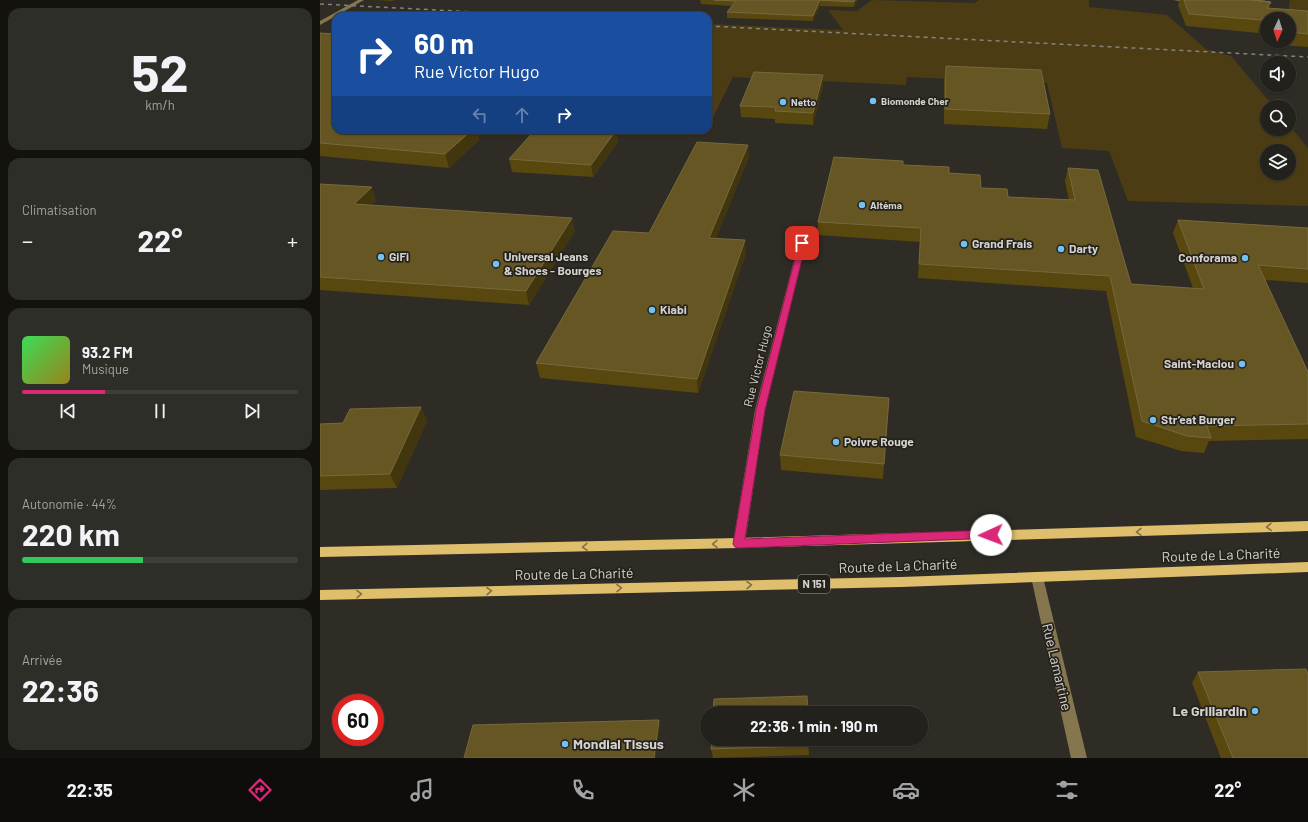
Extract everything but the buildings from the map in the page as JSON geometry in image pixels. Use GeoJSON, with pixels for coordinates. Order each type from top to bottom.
{"type":"FeatureCollection","features":[{"type":"Feature","properties":{"kind":"main road","name":"Route de La Charité"},"geometry":{"type":"LineString","coordinates":[[320,552],[739,544],[1308,526]]}},
{"type":"Feature","properties":{"kind":"main road","name":"Route de La Charité"},"geometry":{"type":"LineString","coordinates":[[320,595],[853,583],[1308,567]]}},
{"type":"Feature","properties":{"kind":"street"},"geometry":{"type":"LineString","coordinates":[[340,12],[362,0]]}},
{"type":"Feature","properties":{"kind":"street"},"geometry":{"type":"LineString","coordinates":[[1175,0],[1198,3]]}},
{"type":"Feature","properties":{"kind":"street"},"geometry":{"type":"LineString","coordinates":[[320,23],[332,16]]}},
{"type":"Feature","properties":{"kind":"street","name":"Rue Victor Hugo"},"geometry":{"type":"LineString","coordinates":[[739,544],[760,410],[802,243]]}},
{"type":"Feature","properties":{"kind":"street","name":"Rue Lamartine"},"geometry":{"type":"LineString","coordinates":[[1037,577],[1079,758]]}},
{"type":"Feature","properties":{"kind":"shaded area"},"geometry":{"type":"Polygon","coordinates":[[[872,0],[974,3],[979,0],[1089,0],[1089,7],[1167,15],[1206,49],[1231,56],[1268,100],[1260,100],[1260,136],[1296,136],[1296,133],[1308,148],[1308,206],[1128,201],[1109,151],[1062,148],[1047,83],[907,77],[906,85],[733,77],[712,119],[712,24],[843,30],[828,10],[857,11],[872,0]]]}},
{"type":"Feature","properties":{"kind":"shaded area"},"geometry":{"type":"Polygon","coordinates":[[[1290,0],[1308,0],[1308,17],[1296,15],[1296,12],[1288,12],[1290,0]]]}},
{"type":"Feature","properties":{"kind":"railway"},"geometry":{"type":"LineString","coordinates":[[320,4],[475,12]]}},
{"type":"Feature","properties":{"kind":"railway"},"geometry":{"type":"LineString","coordinates":[[712,26],[1308,57]]}},
{"type":"Feature","properties":{"kind":"place","name":"Biomonde Cher"},"geometry":{"type":"Point","coordinates":[873,101]}},
{"type":"Feature","properties":{"kind":"place","name":"Netto"},"geometry":{"type":"Point","coordinates":[783,102]}},
{"type":"Feature","properties":{"kind":"place","name":"Altéma"},"geometry":{"type":"Point","coordinates":[862,205]}},
{"type":"Feature","properties":{"kind":"place","name":"Grand Frais"},"geometry":{"type":"Point","coordinates":[964,244]}},
{"type":"Feature","properties":{"kind":"place","name":"Darty"},"geometry":{"type":"Point","coordinates":[1061,249]}},
{"type":"Feature","properties":{"kind":"place","name":"GiFi"},"geometry":{"type":"Point","coordinates":[381,257]}},
{"type":"Feature","properties":{"kind":"place","name":"Conforama"},"geometry":{"type":"Point","coordinates":[1245,258]}},
{"type":"Feature","properties":{"kind":"place","name":"Universal Jeans & Shoes - Bourges"},"geometry":{"type":"Point","coordinates":[496,264]}},
{"type":"Feature","properties":{"kind":"place","name":"Kiabi"},"geometry":{"type":"Point","coordinates":[652,310]}},
{"type":"Feature","properties":{"kind":"place","name":"Saint-Maclou"},"geometry":{"type":"Point","coordinates":[1242,364]}},
{"type":"Feature","properties":{"kind":"place","name":"Str’eat Burger"},"geometry":{"type":"Point","coordinates":[1153,420]}},
{"type":"Feature","properties":{"kind":"place","name":"Poivre Rouge"},"geometry":{"type":"Point","coordinates":[836,442]}},
{"type":"Feature","properties":{"kind":"place","name":"Le Grillardin"},"geometry":{"type":"Point","coordinates":[1255,711]}},
{"type":"Feature","properties":{"kind":"place","name":"Mondial Tissus"},"geometry":{"type":"Point","coordinates":[565,744]}},
{"type":"Feature","properties":{"kind":"route"},"geometry":{"type":"LineString","coordinates":[[802,243],[760,410],[739,544],[991,535]]}}]}
